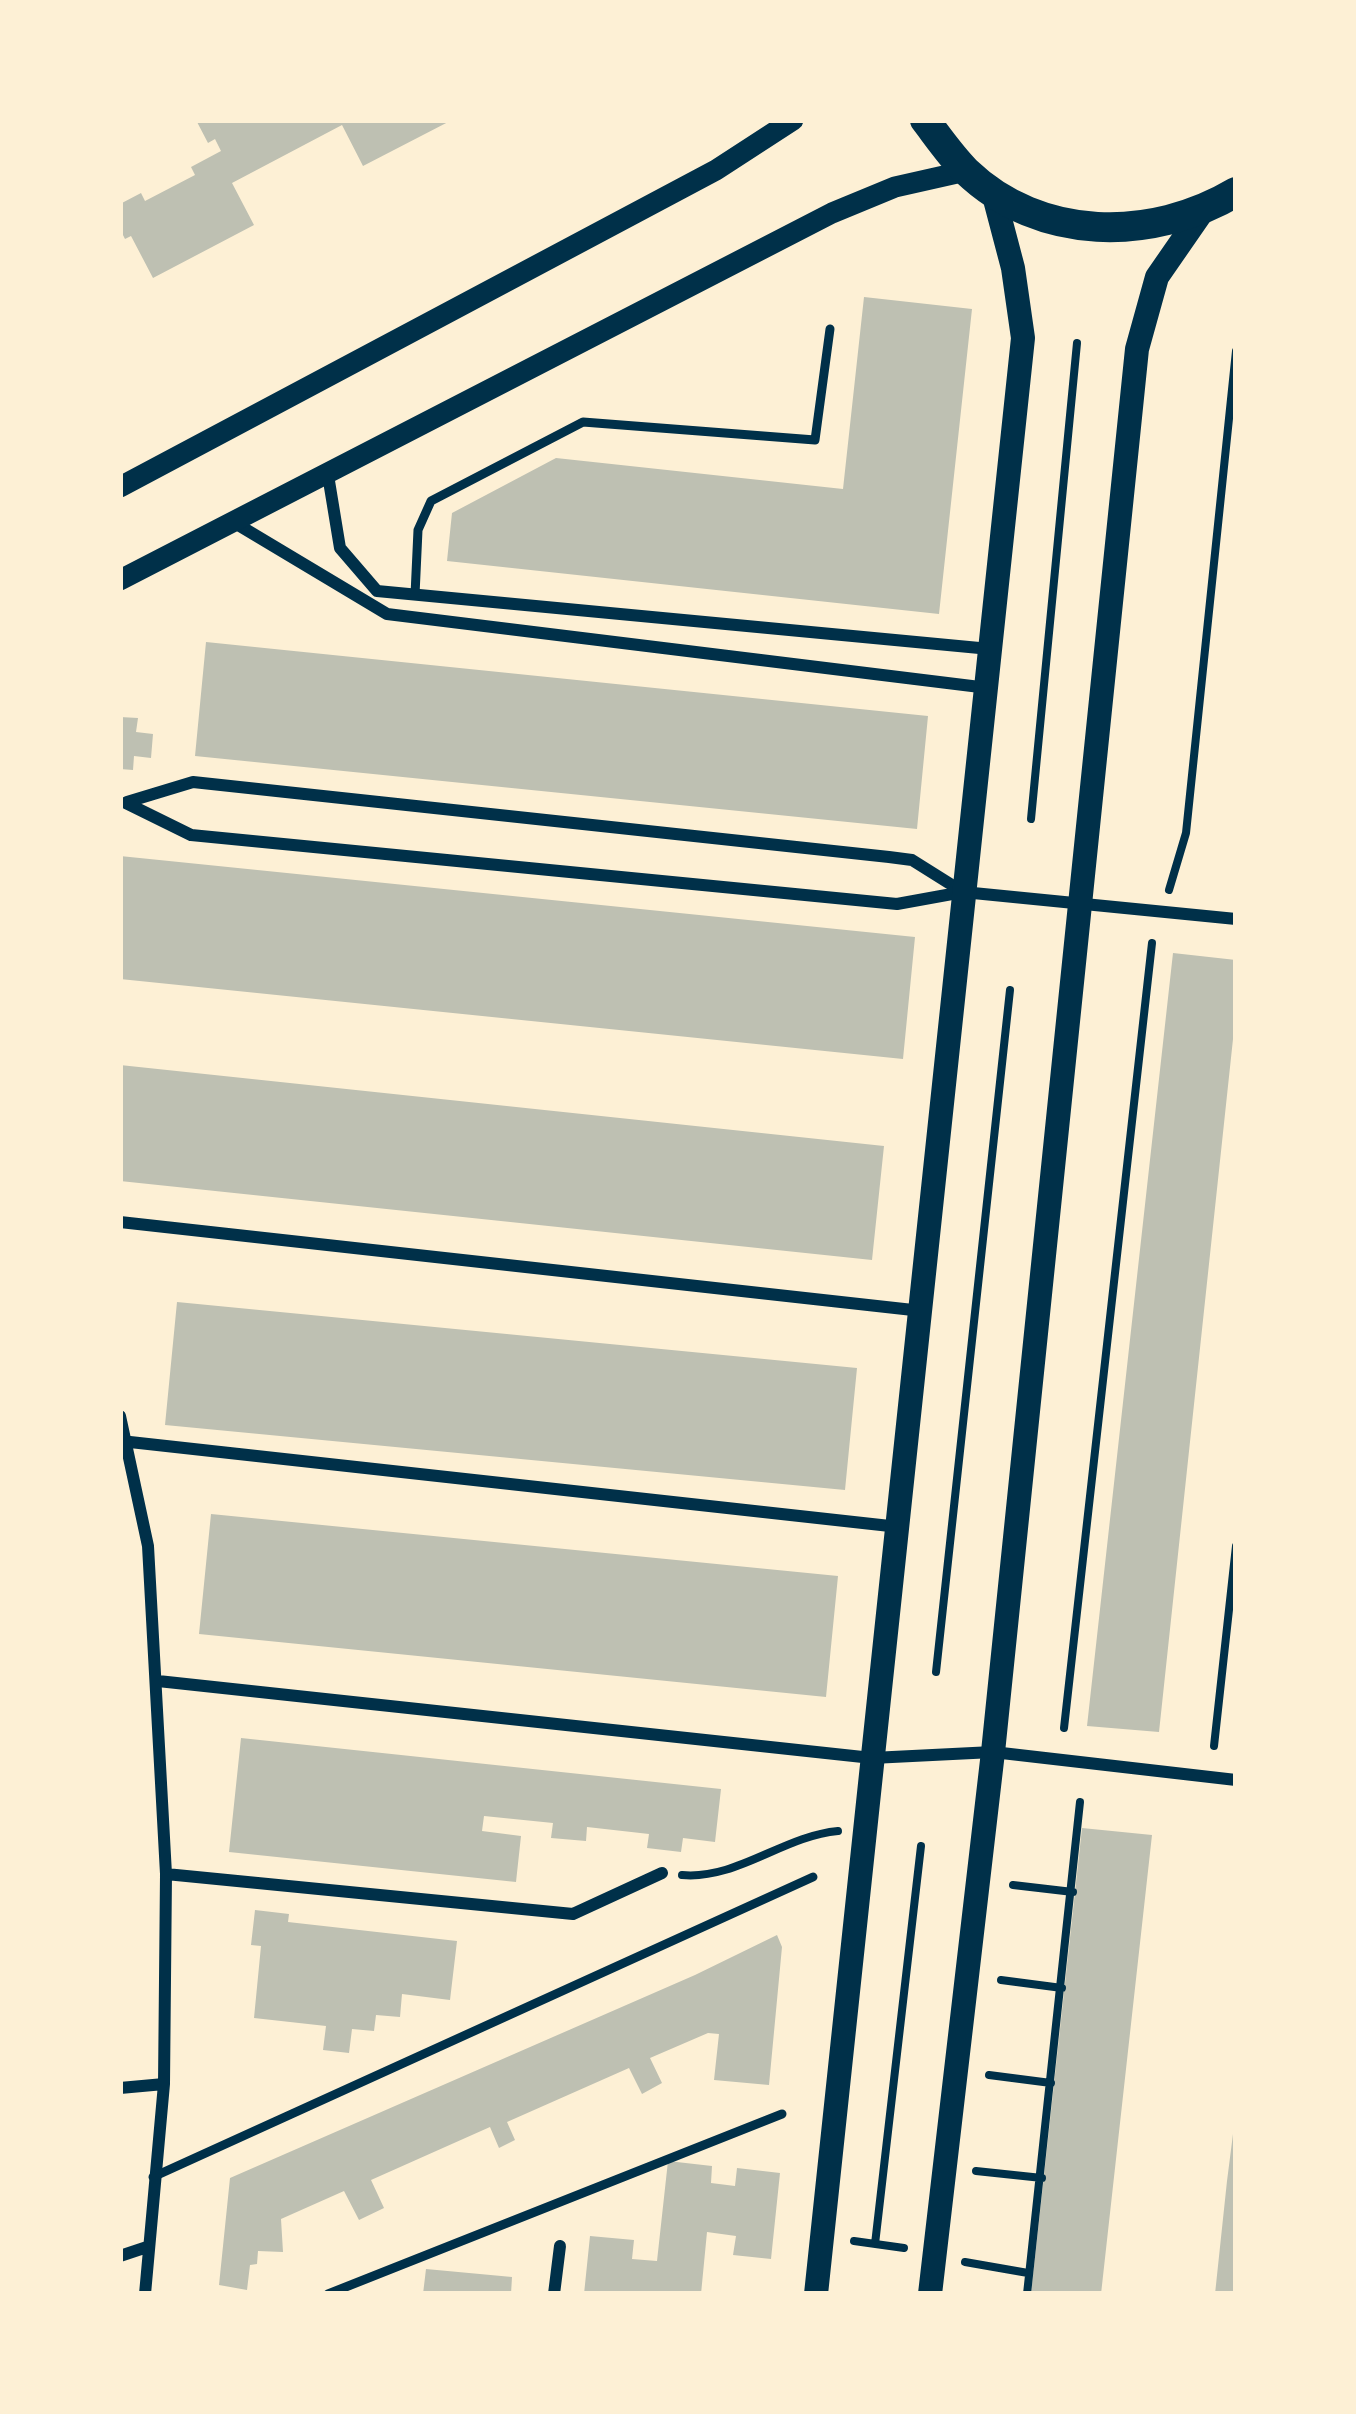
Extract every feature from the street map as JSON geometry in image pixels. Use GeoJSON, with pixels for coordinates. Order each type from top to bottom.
{"type":"FeatureCollection","features":[{"type":"Feature","properties":{"kind":"main road"},"geometry":{"type":"LineString","coordinates":[[925,120],[966,171],[1042,216],[1095,228],[1150,227],[1202,212],[1236,192]]}},
{"type":"Feature","properties":{"kind":"main road"},"geometry":{"type":"LineString","coordinates":[[816,2294],[1023,338],[993,191]]}},
{"type":"Feature","properties":{"kind":"main road"},"geometry":{"type":"LineString","coordinates":[[930,2294],[993,1753],[1137,349],[1157,278],[1202,212]]}},
{"type":"Feature","properties":{"kind":"street"},"geometry":{"type":"LineString","coordinates":[[120,487],[716,170],[793,120]]}},
{"type":"Feature","properties":{"kind":"street"},"geometry":{"type":"LineString","coordinates":[[120,580],[832,213],[896,187],[966,171]]}},
{"type":"Feature","properties":{"kind":"street"},"geometry":{"type":"LineString","coordinates":[[328,475],[340,548],[377,591],[991,649]]}},
{"type":"Feature","properties":{"kind":"street"},"geometry":{"type":"LineString","coordinates":[[235,523],[387,614],[988,688]]}},
{"type":"Feature","properties":{"kind":"street"},"geometry":{"type":"LineString","coordinates":[[123,802],[193,782],[912,860],[963,892]]}},
{"type":"Feature","properties":{"kind":"street"},"geometry":{"type":"LineString","coordinates":[[123,802],[190,835],[897,904],[963,892],[1236,919]]}},
{"type":"Feature","properties":{"kind":"street"},"geometry":{"type":"LineString","coordinates":[[120,1222],[923,1311]]}},
{"type":"Feature","properties":{"kind":"street"},"geometry":{"type":"LineString","coordinates":[[120,1416],[148,1546],[166,1874],[164,2084],[145,2294]]}},
{"type":"Feature","properties":{"kind":"street"},"geometry":{"type":"LineString","coordinates":[[123,1441],[899,1527]]}},
{"type":"Feature","properties":{"kind":"street"},"geometry":{"type":"LineString","coordinates":[[158,1681],[872,1758],[993,1753],[1236,1780]]}},
{"type":"Feature","properties":{"kind":"street"},"geometry":{"type":"LineString","coordinates":[[166,1874],[573,1914],[662,1873]]}},
{"type":"Feature","properties":{"kind":"street"},"geometry":{"type":"LineString","coordinates":[[120,2087],[164,2084]]}},
{"type":"Feature","properties":{"kind":"street"},"geometry":{"type":"LineString","coordinates":[[554,2294],[560,2246]]}},
{"type":"Feature","properties":{"kind":"street"},"geometry":{"type":"LineString","coordinates":[[120,2256],[147,2247]]}},
{"type":"Feature","properties":{"kind":"lane"},"geometry":{"type":"LineString","coordinates":[[416,595],[418,530],[431,501],[584,422],[814,440],[830,329]]}},
{"type":"Feature","properties":{"kind":"lane"},"geometry":{"type":"LineString","coordinates":[[153,2177],[813,1877]]}},
{"type":"Feature","properties":{"kind":"lane"},"geometry":{"type":"LineString","coordinates":[[328,2294],[782,2114]]}},
{"type":"Feature","properties":{"kind":"path"},"geometry":{"type":"LineString","coordinates":[[1031,820],[1076,343]]}},
{"type":"Feature","properties":{"kind":"path"},"geometry":{"type":"LineString","coordinates":[[1168,895],[1186,833],[1236,351]]}},
{"type":"Feature","properties":{"kind":"path"},"geometry":{"type":"LineString","coordinates":[[1064,1728],[1153,943]]}},
{"type":"Feature","properties":{"kind":"path"},"geometry":{"type":"LineString","coordinates":[[936,1672],[1010,990]]}},
{"type":"Feature","properties":{"kind":"path"},"geometry":{"type":"LineString","coordinates":[[1214,1746],[1236,1546]]}},
{"type":"Feature","properties":{"kind":"path"},"geometry":{"type":"LineString","coordinates":[[1027,2294],[1081,1802]]}},
{"type":"Feature","properties":{"kind":"path"},"geometry":{"type":"LineString","coordinates":[[662,1873],[707,1877],[815,1833],[866,1828]]}},
{"type":"Feature","properties":{"kind":"path"},"geometry":{"type":"LineString","coordinates":[[875,2244],[921,1846]]}},
{"type":"Feature","properties":{"kind":"path"},"geometry":{"type":"LineString","coordinates":[[1013,1885],[1073,1892]]}},
{"type":"Feature","properties":{"kind":"path"},"geometry":{"type":"LineString","coordinates":[[1001,1980],[1062,1988]]}},
{"type":"Feature","properties":{"kind":"path"},"geometry":{"type":"LineString","coordinates":[[988,2075],[1051,2083]]}},
{"type":"Feature","properties":{"kind":"path"},"geometry":{"type":"LineString","coordinates":[[976,2171],[1042,2177]]}},
{"type":"Feature","properties":{"kind":"path"},"geometry":{"type":"LineString","coordinates":[[854,2241],[905,2248]]}},
{"type":"Feature","properties":{"kind":"path"},"geometry":{"type":"LineString","coordinates":[[964,2262],[1031,2274]]}},
{"type":"Feature","properties":{"kind":"building"},"geometry":{"type":"Polygon","coordinates":[[[196,120],[452,120],[363,166],[342,125],[232,183],[254,225],[153,278],[131,236],[125,239],[120,229],[120,204],[141,193],[145,201],[195,175],[191,167],[221,151],[215,139],[208,143],[196,120]]]}},
{"type":"Feature","properties":{"kind":"building"},"geometry":{"type":"Polygon","coordinates":[[[864,297],[972,309],[939,614],[447,561],[452,513],[556,458],[843,489],[864,297]]]}},
{"type":"Feature","properties":{"kind":"building"},"geometry":{"type":"Polygon","coordinates":[[[206,642],[928,716],[917,829],[195,756],[206,642]]]}},
{"type":"Feature","properties":{"kind":"building"},"geometry":{"type":"Polygon","coordinates":[[[120,717],[138,718],[136,732],[153,734],[151,758],[134,756],[133,770],[120,769],[120,717]]]}},
{"type":"Feature","properties":{"kind":"building"},"geometry":{"type":"Polygon","coordinates":[[[120,856],[915,937],[903,1059],[120,979],[120,856]]]}},
{"type":"Feature","properties":{"kind":"building"},"geometry":{"type":"Polygon","coordinates":[[[1173,953],[1236,960],[1236,1011],[1159,1732],[1087,1726],[1173,953]]]}},
{"type":"Feature","properties":{"kind":"building"},"geometry":{"type":"Polygon","coordinates":[[[120,1065],[884,1146],[872,1260],[120,1181],[120,1065]]]}},
{"type":"Feature","properties":{"kind":"building"},"geometry":{"type":"Polygon","coordinates":[[[177,1302],[857,1368],[845,1490],[165,1425],[177,1302]]]}},
{"type":"Feature","properties":{"kind":"building"},"geometry":{"type":"Polygon","coordinates":[[[211,1514],[838,1576],[826,1697],[199,1634],[211,1514]]]}},
{"type":"Feature","properties":{"kind":"building"},"geometry":{"type":"Polygon","coordinates":[[[241,1738],[721,1789],[715,1842],[683,1838],[681,1852],[647,1848],[649,1834],[587,1827],[586,1841],[551,1838],[553,1823],[484,1816],[482,1831],[521,1836],[516,1882],[229,1852],[241,1738]]]}},
{"type":"Feature","properties":{"kind":"building"},"geometry":{"type":"Polygon","coordinates":[[[1082,1828],[1152,1835],[1101,2294],[1031,2294],[1082,1828]]]}},
{"type":"Feature","properties":{"kind":"building"},"geometry":{"type":"Polygon","coordinates":[[[255,1910],[289,1914],[288,1922],[457,1941],[450,2000],[402,1994],[400,2017],[376,2015],[374,2031],[352,2029],[349,2053],[323,2050],[326,2026],[254,2018],[261,1946],[251,1945],[255,1910]]]}},
{"type":"Feature","properties":{"kind":"building"},"geometry":{"type":"Polygon","coordinates":[[[777,1935],[782,1947],[769,2085],[714,2080],[719,2034],[708,2033],[650,2058],[662,2083],[642,2094],[629,2068],[507,2122],[515,2140],[499,2148],[490,2127],[371,2180],[384,2208],[359,2220],[344,2191],[281,2219],[283,2252],[258,2251],[257,2264],[250,2265],[247,2290],[219,2285],[230,2178],[777,1935]]]}},
{"type":"Feature","properties":{"kind":"building"},"geometry":{"type":"Polygon","coordinates":[[[1233,2134],[1236,2294],[1215,2294],[1227,2181],[1233,2134]]]}},
{"type":"Feature","properties":{"kind":"building"},"geometry":{"type":"Polygon","coordinates":[[[668,2161],[712,2166],[711,2183],[735,2186],[737,2168],[780,2173],[771,2259],[733,2255],[736,2236],[707,2232],[701,2294],[584,2294],[590,2236],[634,2240],[632,2259],[657,2261],[668,2161]]]}},
{"type":"Feature","properties":{"kind":"building"},"geometry":{"type":"Polygon","coordinates":[[[426,2269],[512,2277],[511,2294],[423,2294],[426,2269]]]}}]}
